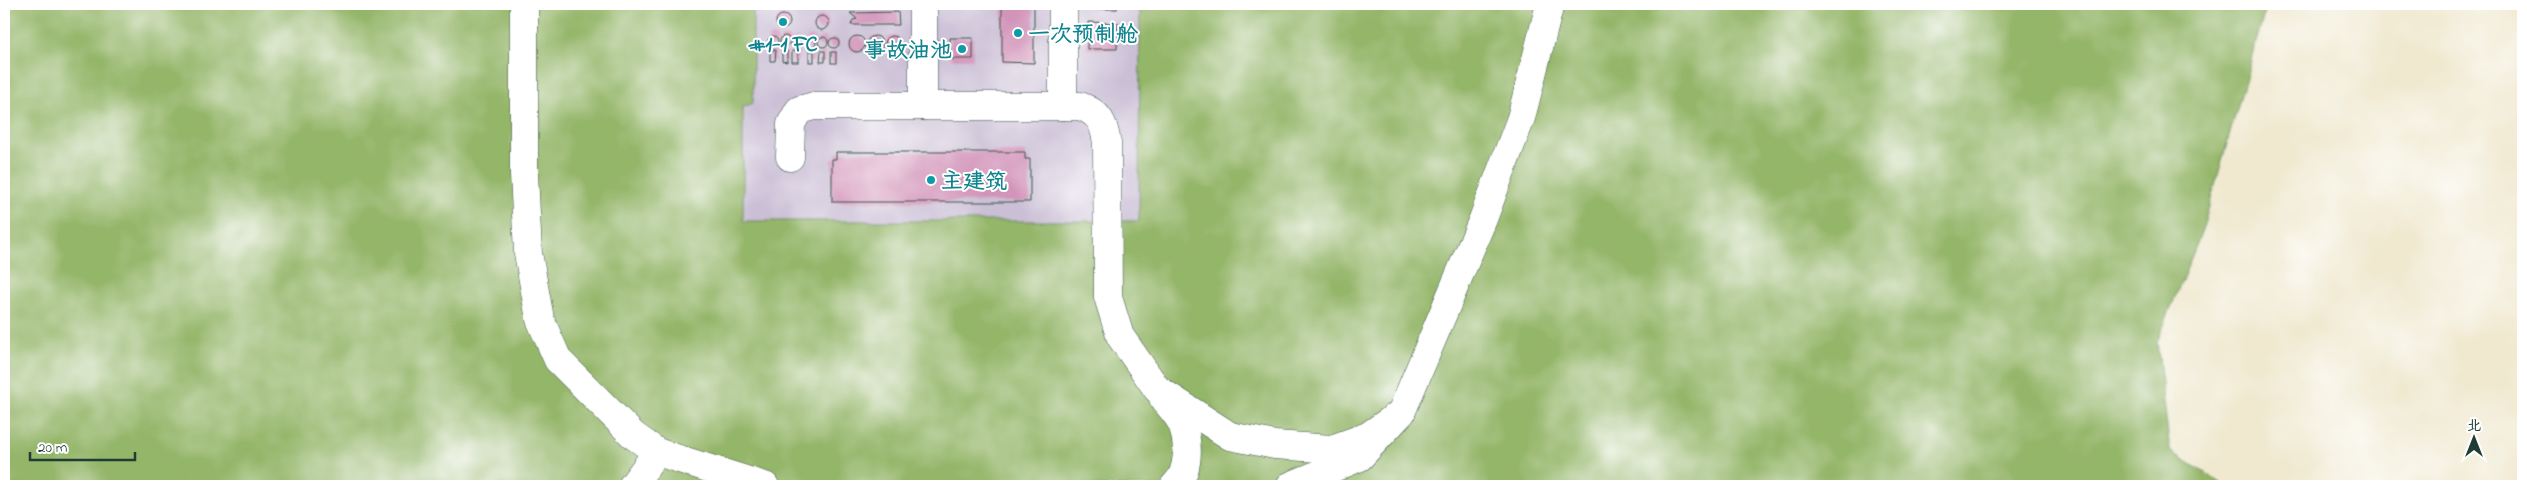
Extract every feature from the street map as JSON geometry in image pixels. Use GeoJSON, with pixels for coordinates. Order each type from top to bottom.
{"type":"FeatureCollection","features":[{"type":"Feature","properties":{"kind":"lane"},"geometry":{"type":"LineString","coordinates":[[524,4],[524,174],[527,243],[540,319],[558,360],[633,435],[657,452],[765,486]]}},
{"type":"Feature","properties":{"kind":"lane"},"geometry":{"type":"LineString","coordinates":[[923,106],[924,4]]}},
{"type":"Feature","properties":{"kind":"lane"},"geometry":{"type":"LineString","coordinates":[[1063,4],[1063,106]]}},
{"type":"Feature","properties":{"kind":"lane"},"geometry":{"type":"LineString","coordinates":[[1290,486],[1360,457],[1401,412],[1483,219],[1521,118],[1550,4]]}},
{"type":"Feature","properties":{"kind":"lane"},"geometry":{"type":"LineString","coordinates":[[790,157],[792,119],[799,110],[814,106],[1080,106],[1093,110],[1105,128],[1107,143],[1108,297],[1120,336],[1182,422],[1188,449],[1182,480],[1174,486]]}},
{"type":"Feature","properties":{"kind":"lane"},"geometry":{"type":"LineString","coordinates":[[1157,389],[1230,436],[1275,444],[1332,449],[1368,436],[1401,412]]}},
{"type":"Feature","properties":{"kind":"lane"},"geometry":{"type":"LineString","coordinates":[[632,486],[657,452]]}},
{"type":"Feature","properties":{"kind":"shaded area"},"geometry":{"type":"Polygon","coordinates":[[[753,4],[1140,4],[1140,221],[743,221],[743,107],[753,103],[753,4]]]}},
{"type":"Feature","properties":{"kind":"green space"},"geometry":{"type":"Polygon","coordinates":[[[4,4],[753,4],[753,103],[743,107],[743,221],[1139,221],[1140,4],[2267,4],[2202,231],[2157,342],[2170,451],[2226,486],[4,486],[4,4]]]}},
{"type":"Feature","properties":{"kind":"building","name":"一次预制舱"},"geometry":{"type":"Polygon","coordinates":[[[1002,4],[1034,4],[1034,63],[1002,62],[1002,4]]]}},
{"type":"Feature","properties":{"kind":"building"},"geometry":{"type":"Polygon","coordinates":[[[1089,4],[1117,4],[1117,9],[1089,9],[1089,4]]]}},
{"type":"Feature","properties":{"kind":"building"},"geometry":{"type":"Polygon","coordinates":[[[898,12],[899,25],[851,25],[853,20],[857,19],[850,13],[898,12]]]}},
{"type":"Feature","properties":{"kind":"building","name":"#1-1 FC"},"geometry":{"type":"Polygon","coordinates":[[[780,15],[786,15],[790,22],[786,29],[780,29],[776,25],[776,19],[780,15]]]}},
{"type":"Feature","properties":{"kind":"building"},"geometry":{"type":"Polygon","coordinates":[[[819,16],[825,16],[829,23],[825,30],[819,30],[815,26],[815,20],[819,16]]]}},
{"type":"Feature","properties":{"kind":"building"},"geometry":{"type":"Polygon","coordinates":[[[1088,22],[1118,23],[1117,49],[1087,49],[1088,22]]]}},
{"type":"Feature","properties":{"kind":"building"},"geometry":{"type":"Polygon","coordinates":[[[773,36],[778,41],[773,46],[768,41],[773,36]]]}},
{"type":"Feature","properties":{"kind":"building"},"geometry":{"type":"Polygon","coordinates":[[[785,36],[790,41],[785,46],[780,41],[785,36]]]}},
{"type":"Feature","properties":{"kind":"building"},"geometry":{"type":"Polygon","coordinates":[[[854,36],[860,36],[865,41],[863,50],[854,52],[849,47],[849,41],[854,36]]]}},
{"type":"Feature","properties":{"kind":"building"},"geometry":{"type":"Polygon","coordinates":[[[872,36],[878,36],[883,41],[881,50],[872,52],[867,47],[867,41],[872,36]]]}},
{"type":"Feature","properties":{"kind":"building"},"geometry":{"type":"Polygon","coordinates":[[[890,36],[896,36],[901,41],[899,50],[890,52],[885,47],[885,41],[890,36]]]}},
{"type":"Feature","properties":{"kind":"building"},"geometry":{"type":"Polygon","coordinates":[[[811,37],[816,42],[811,47],[806,42],[811,37]]]}},
{"type":"Feature","properties":{"kind":"building"},"geometry":{"type":"Polygon","coordinates":[[[821,37],[825,37],[828,42],[825,47],[821,47],[818,44],[818,40],[821,37]]]}},
{"type":"Feature","properties":{"kind":"building"},"geometry":{"type":"Polygon","coordinates":[[[796,38],[801,43],[796,48],[791,43],[796,38]]]}},
{"type":"Feature","properties":{"kind":"building"},"geometry":{"type":"Polygon","coordinates":[[[834,38],[839,43],[834,48],[829,43],[834,38]]]}},
{"type":"Feature","properties":{"kind":"building","name":"事故油池"},"geometry":{"type":"Polygon","coordinates":[[[950,38],[973,38],[973,59],[951,59],[950,38]]]}},
{"type":"Feature","properties":{"kind":"building"},"geometry":{"type":"Polygon","coordinates":[[[770,50],[776,50],[775,61],[770,61],[770,50]]]}},
{"type":"Feature","properties":{"kind":"building"},"geometry":{"type":"Polygon","coordinates":[[[782,50],[787,51],[787,62],[782,61],[782,50]]]}},
{"type":"Feature","properties":{"kind":"building"},"geometry":{"type":"Polygon","coordinates":[[[792,51],[798,51],[798,62],[792,62],[792,51]]]}},
{"type":"Feature","properties":{"kind":"building"},"geometry":{"type":"Polygon","coordinates":[[[809,51],[814,51],[814,62],[809,62],[809,51]]]}},
{"type":"Feature","properties":{"kind":"building"},"geometry":{"type":"Polygon","coordinates":[[[821,51],[825,51],[825,62],[820,62],[821,51]]]}},
{"type":"Feature","properties":{"kind":"building"},"geometry":{"type":"Polygon","coordinates":[[[831,52],[836,52],[836,63],[831,63],[831,52]]]}},
{"type":"Feature","properties":{"kind":"building","name":"主建筑"},"geometry":{"type":"Polygon","coordinates":[[[836,152],[1025,152],[1025,159],[1030,159],[1030,202],[832,202],[832,159],[836,159],[836,152]]]}},
{"type":"Feature","properties":{"kind":"place","name":"#1-1 FC"},"geometry":{"type":"Point","coordinates":[783,22]}},
{"type":"Feature","properties":{"kind":"place","name":"一次预制舱"},"geometry":{"type":"Point","coordinates":[1018,33]}},
{"type":"Feature","properties":{"kind":"place","name":"事故油池"},"geometry":{"type":"Point","coordinates":[962,49]}},
{"type":"Feature","properties":{"kind":"place","name":"主建筑"},"geometry":{"type":"Point","coordinates":[931,180]}}]}
